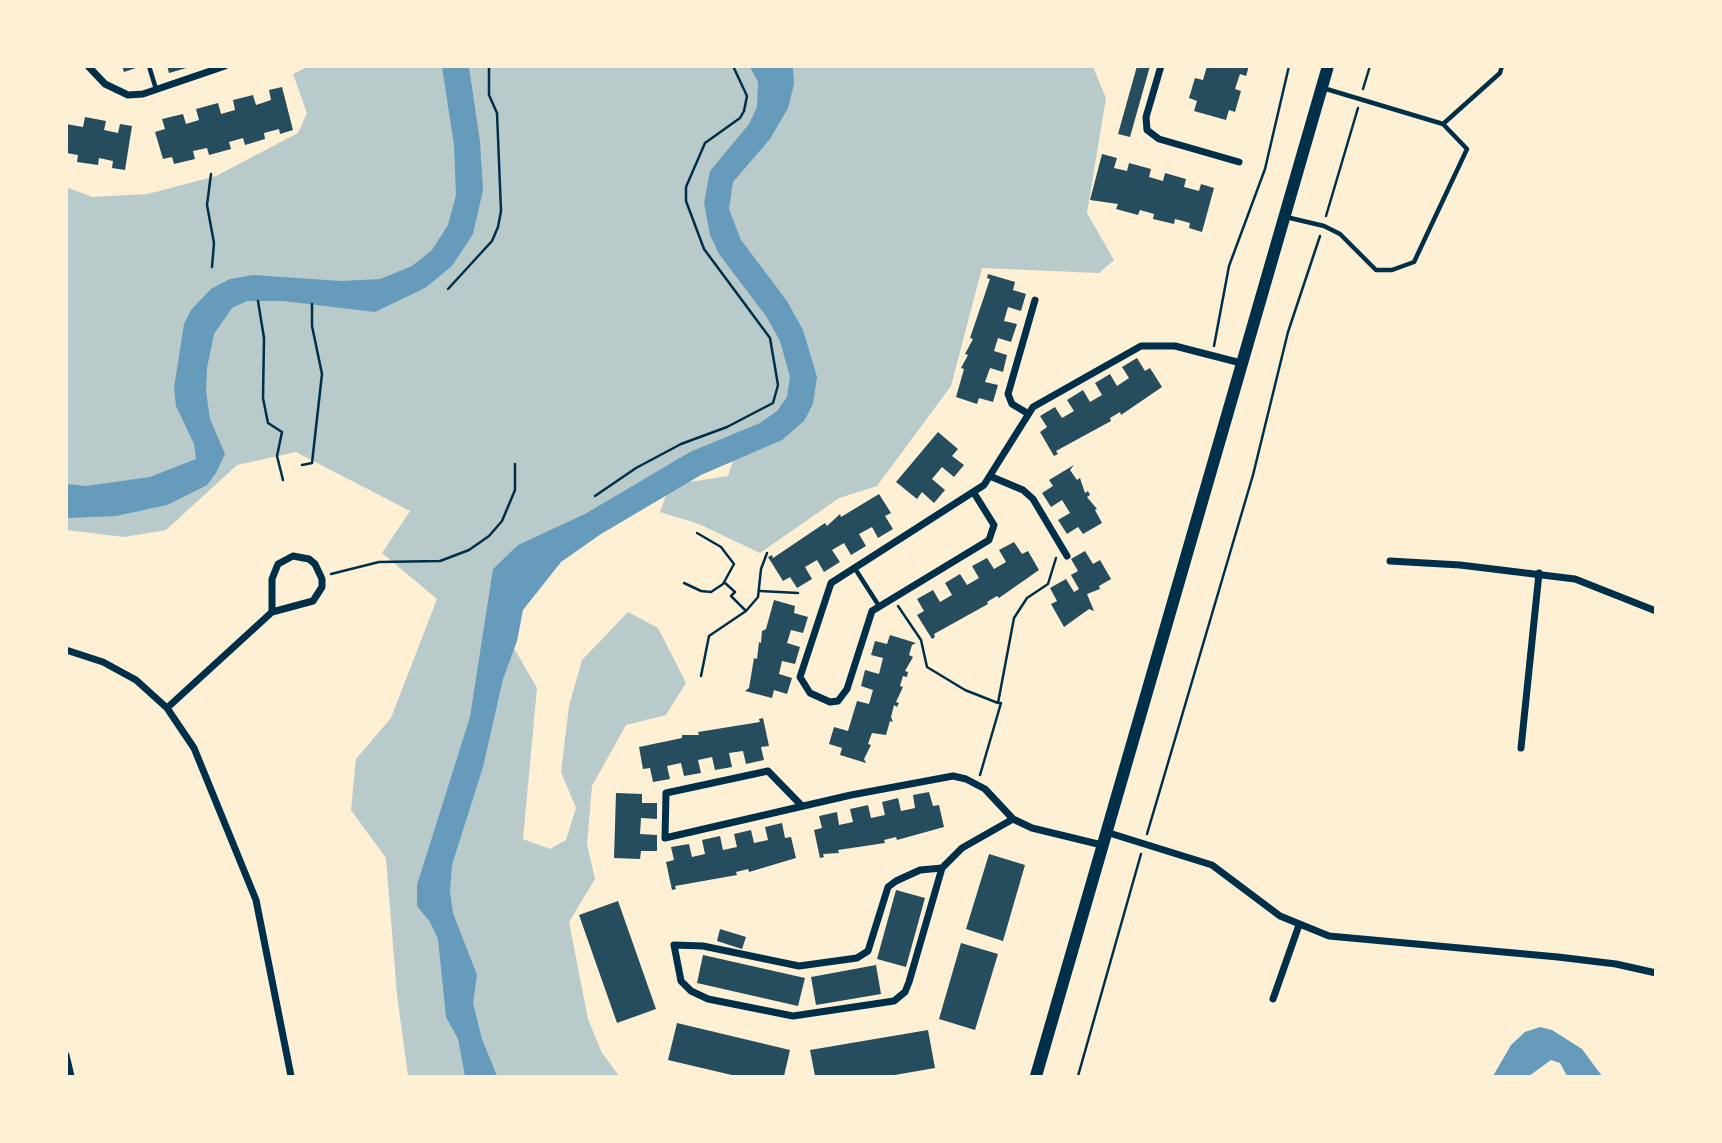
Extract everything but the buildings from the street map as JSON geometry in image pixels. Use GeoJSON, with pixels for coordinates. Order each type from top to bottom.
{"type":"FeatureCollection","features":[{"type":"Feature","properties":{"kind":"main road"},"geometry":{"type":"LineString","coordinates":[[1036,1076],[1328,66]]}},
{"type":"Feature","properties":{"kind":"street"},"geometry":{"type":"LineString","coordinates":[[88,66],[116,91],[143,94],[225,66]]}},
{"type":"Feature","properties":{"kind":"street"},"geometry":{"type":"LineString","coordinates":[[1161,66],[1146,117],[1147,130],[1159,139],[1239,162]]}},
{"type":"Feature","properties":{"kind":"street"},"geometry":{"type":"LineString","coordinates":[[1027,413],[1012,404],[1008,394],[1035,300]]}},
{"type":"Feature","properties":{"kind":"street"},"geometry":{"type":"LineString","coordinates":[[974,494],[994,525],[989,540],[879,606],[868,618],[843,696],[830,702],[810,693],[800,677],[826,590],[853,566],[974,494],[992,477],[1027,413],[1100,367],[1141,346],[1161,344],[1241,363]]}},
{"type":"Feature","properties":{"kind":"street"},"geometry":{"type":"LineString","coordinates":[[992,477],[1023,490],[1033,499],[1066,556]]}},
{"type":"Feature","properties":{"kind":"street"},"geometry":{"type":"LineString","coordinates":[[167,708],[272,612],[313,601],[322,587],[321,573],[309,559],[293,556],[285,559],[274,571],[272,612]]}},
{"type":"Feature","properties":{"kind":"street"},"geometry":{"type":"LineString","coordinates":[[1390,561],[1539,573],[1584,582],[1656,611]]}},
{"type":"Feature","properties":{"kind":"street"},"geometry":{"type":"LineString","coordinates":[[1521,748],[1539,573]]}},
{"type":"Feature","properties":{"kind":"street"},"geometry":{"type":"LineString","coordinates":[[66,650],[119,669],[167,708],[194,748],[256,900],[291,1076]]}},
{"type":"Feature","properties":{"kind":"street"},"geometry":{"type":"LineString","coordinates":[[802,806],[768,771],[666,793],[665,838],[936,777],[953,776],[978,784],[1013,819],[1032,828],[1102,845]]}},
{"type":"Feature","properties":{"kind":"street"},"geometry":{"type":"LineString","coordinates":[[942,868],[920,870],[888,887],[868,950],[857,958],[799,966],[703,946],[674,945],[681,981],[691,991],[708,999],[793,1016],[894,1001],[905,992],[909,982],[942,868],[962,848],[1000,829],[1013,819]]}},
{"type":"Feature","properties":{"kind":"street"},"geometry":{"type":"LineString","coordinates":[[1106,832],[1212,865],[1280,916],[1329,936],[1558,957],[1616,964],[1656,973]]}},
{"type":"Feature","properties":{"kind":"street"},"geometry":{"type":"LineString","coordinates":[[1273,999],[1299,925]]}},
{"type":"Feature","properties":{"kind":"street"},"geometry":{"type":"LineString","coordinates":[[66,1055],[71,1076]]}},
{"type":"Feature","properties":{"kind":"lane"},"geometry":{"type":"LineString","coordinates":[[149,66],[156,89]]}},
{"type":"Feature","properties":{"kind":"lane"},"geometry":{"type":"LineString","coordinates":[[1443,124],[1500,73],[1502,66]]}},
{"type":"Feature","properties":{"kind":"lane"},"geometry":{"type":"LineString","coordinates":[[1284,217],[1324,226],[1340,234],[1376,270],[1392,270],[1414,262],[1467,149],[1443,124],[1322,88]]}},
{"type":"Feature","properties":{"kind":"lane"},"geometry":{"type":"LineString","coordinates":[[853,566],[879,606]]}},
{"type":"Feature","properties":{"kind":"path"},"geometry":{"type":"LineString","coordinates":[[448,289],[492,241],[501,211],[498,113],[489,95],[489,66]]}},
{"type":"Feature","properties":{"kind":"path"},"geometry":{"type":"LineString","coordinates":[[596,496],[636,468],[681,444],[727,427],[773,403],[778,385],[770,338],[704,249],[686,201],[686,187],[705,143],[740,118],[744,111],[747,96],[733,66]]}},
{"type":"Feature","properties":{"kind":"path"},"geometry":{"type":"LineString","coordinates":[[1212,355],[1229,267],[1265,169],[1289,66]]}},
{"type":"Feature","properties":{"kind":"path"},"geometry":{"type":"LineString","coordinates":[[1077,1076],[1253,475],[1288,332],[1324,226],[1370,66]]}},
{"type":"Feature","properties":{"kind":"path"},"geometry":{"type":"LineString","coordinates":[[211,174],[207,205],[214,243],[212,267]]}},
{"type":"Feature","properties":{"kind":"path"},"geometry":{"type":"LineString","coordinates":[[257,301],[264,338],[263,398],[268,423],[282,432],[276,456],[283,480]]}},
{"type":"Feature","properties":{"kind":"path"},"geometry":{"type":"LineString","coordinates":[[302,465],[312,463],[322,374],[312,326],[312,304]]}},
{"type":"Feature","properties":{"kind":"path"},"geometry":{"type":"LineString","coordinates":[[321,573],[332,574],[379,562],[440,561],[469,550],[489,536],[502,521],[514,490],[515,464]]}},
{"type":"Feature","properties":{"kind":"path"},"geometry":{"type":"LineString","coordinates":[[684,583],[701,592],[711,592],[724,582],[734,564],[731,556],[697,533]]}},
{"type":"Feature","properties":{"kind":"path"},"geometry":{"type":"LineString","coordinates":[[998,703],[1014,618],[1027,598],[1048,584],[1060,545]]}},
{"type":"Feature","properties":{"kind":"path"},"geometry":{"type":"LineString","coordinates":[[701,676],[709,636],[718,626],[746,611],[760,591],[761,569],[767,553]]}},
{"type":"Feature","properties":{"kind":"path"},"geometry":{"type":"LineString","coordinates":[[724,582],[735,592],[731,596],[746,611]]}},
{"type":"Feature","properties":{"kind":"path"},"geometry":{"type":"LineString","coordinates":[[760,591],[798,593]]}},
{"type":"Feature","properties":{"kind":"path"},"geometry":{"type":"LineString","coordinates":[[898,606],[921,640],[927,667],[965,690],[1001,703],[978,784]]}},
{"type":"Feature","properties":{"kind":"shaded area"},"geometry":{"type":"Polygon","coordinates":[[[307,67],[1093,67],[1106,98],[1087,213],[1114,260],[1099,273],[982,268],[951,386],[877,486],[839,498],[760,553],[699,524],[660,512],[670,485],[728,476],[735,454],[713,444],[493,612],[537,688],[523,839],[550,849],[566,840],[576,808],[561,772],[569,706],[582,660],[628,612],[658,628],[686,683],[666,715],[626,725],[592,786],[587,844],[595,879],[569,922],[588,1019],[602,1053],[619,1076],[408,1076],[397,995],[386,858],[351,810],[356,759],[391,718],[437,599],[382,553],[410,511],[296,452],[237,465],[166,530],[124,537],[67,530],[66,187],[92,197],[148,194],[216,176],[298,133],[307,113],[293,74],[307,67]]]}},
{"type":"Feature","properties":{"kind":"water"},"geometry":{"type":"Polygon","coordinates":[[[442,67],[469,67],[480,142],[483,190],[473,234],[452,266],[425,288],[375,312],[283,301],[247,301],[232,308],[214,334],[207,368],[206,391],[210,419],[225,454],[207,485],[167,505],[116,516],[67,518],[67,484],[86,486],[150,477],[196,459],[194,444],[176,406],[174,388],[184,324],[191,310],[211,289],[230,279],[253,275],[341,281],[380,279],[412,266],[432,250],[448,225],[456,195],[454,145],[442,67]]]}},
{"type":"Feature","properties":{"kind":"water"},"geometry":{"type":"Polygon","coordinates":[[[750,67],[793,67],[794,84],[788,108],[770,139],[733,182],[729,209],[741,240],[787,301],[803,330],[817,377],[813,404],[804,421],[782,440],[701,475],[601,534],[561,562],[523,610],[517,641],[503,679],[483,767],[452,865],[450,891],[453,913],[477,975],[473,1003],[482,1039],[497,1076],[465,1076],[458,1039],[446,1017],[438,939],[430,922],[417,906],[417,885],[470,717],[493,569],[518,545],[585,514],[690,452],[760,423],[777,411],[787,397],[790,377],[780,341],[766,316],[719,254],[710,235],[704,203],[710,171],[749,124],[757,107],[758,82],[750,67]]]}},
{"type":"Feature","properties":{"kind":"water"},"geometry":{"type":"Polygon","coordinates":[[[1540,1027],[1552,1030],[1582,1049],[1602,1076],[1567,1076],[1560,1063],[1551,1060],[1529,1076],[1493,1076],[1511,1045],[1525,1032],[1540,1027]]]}}]}
